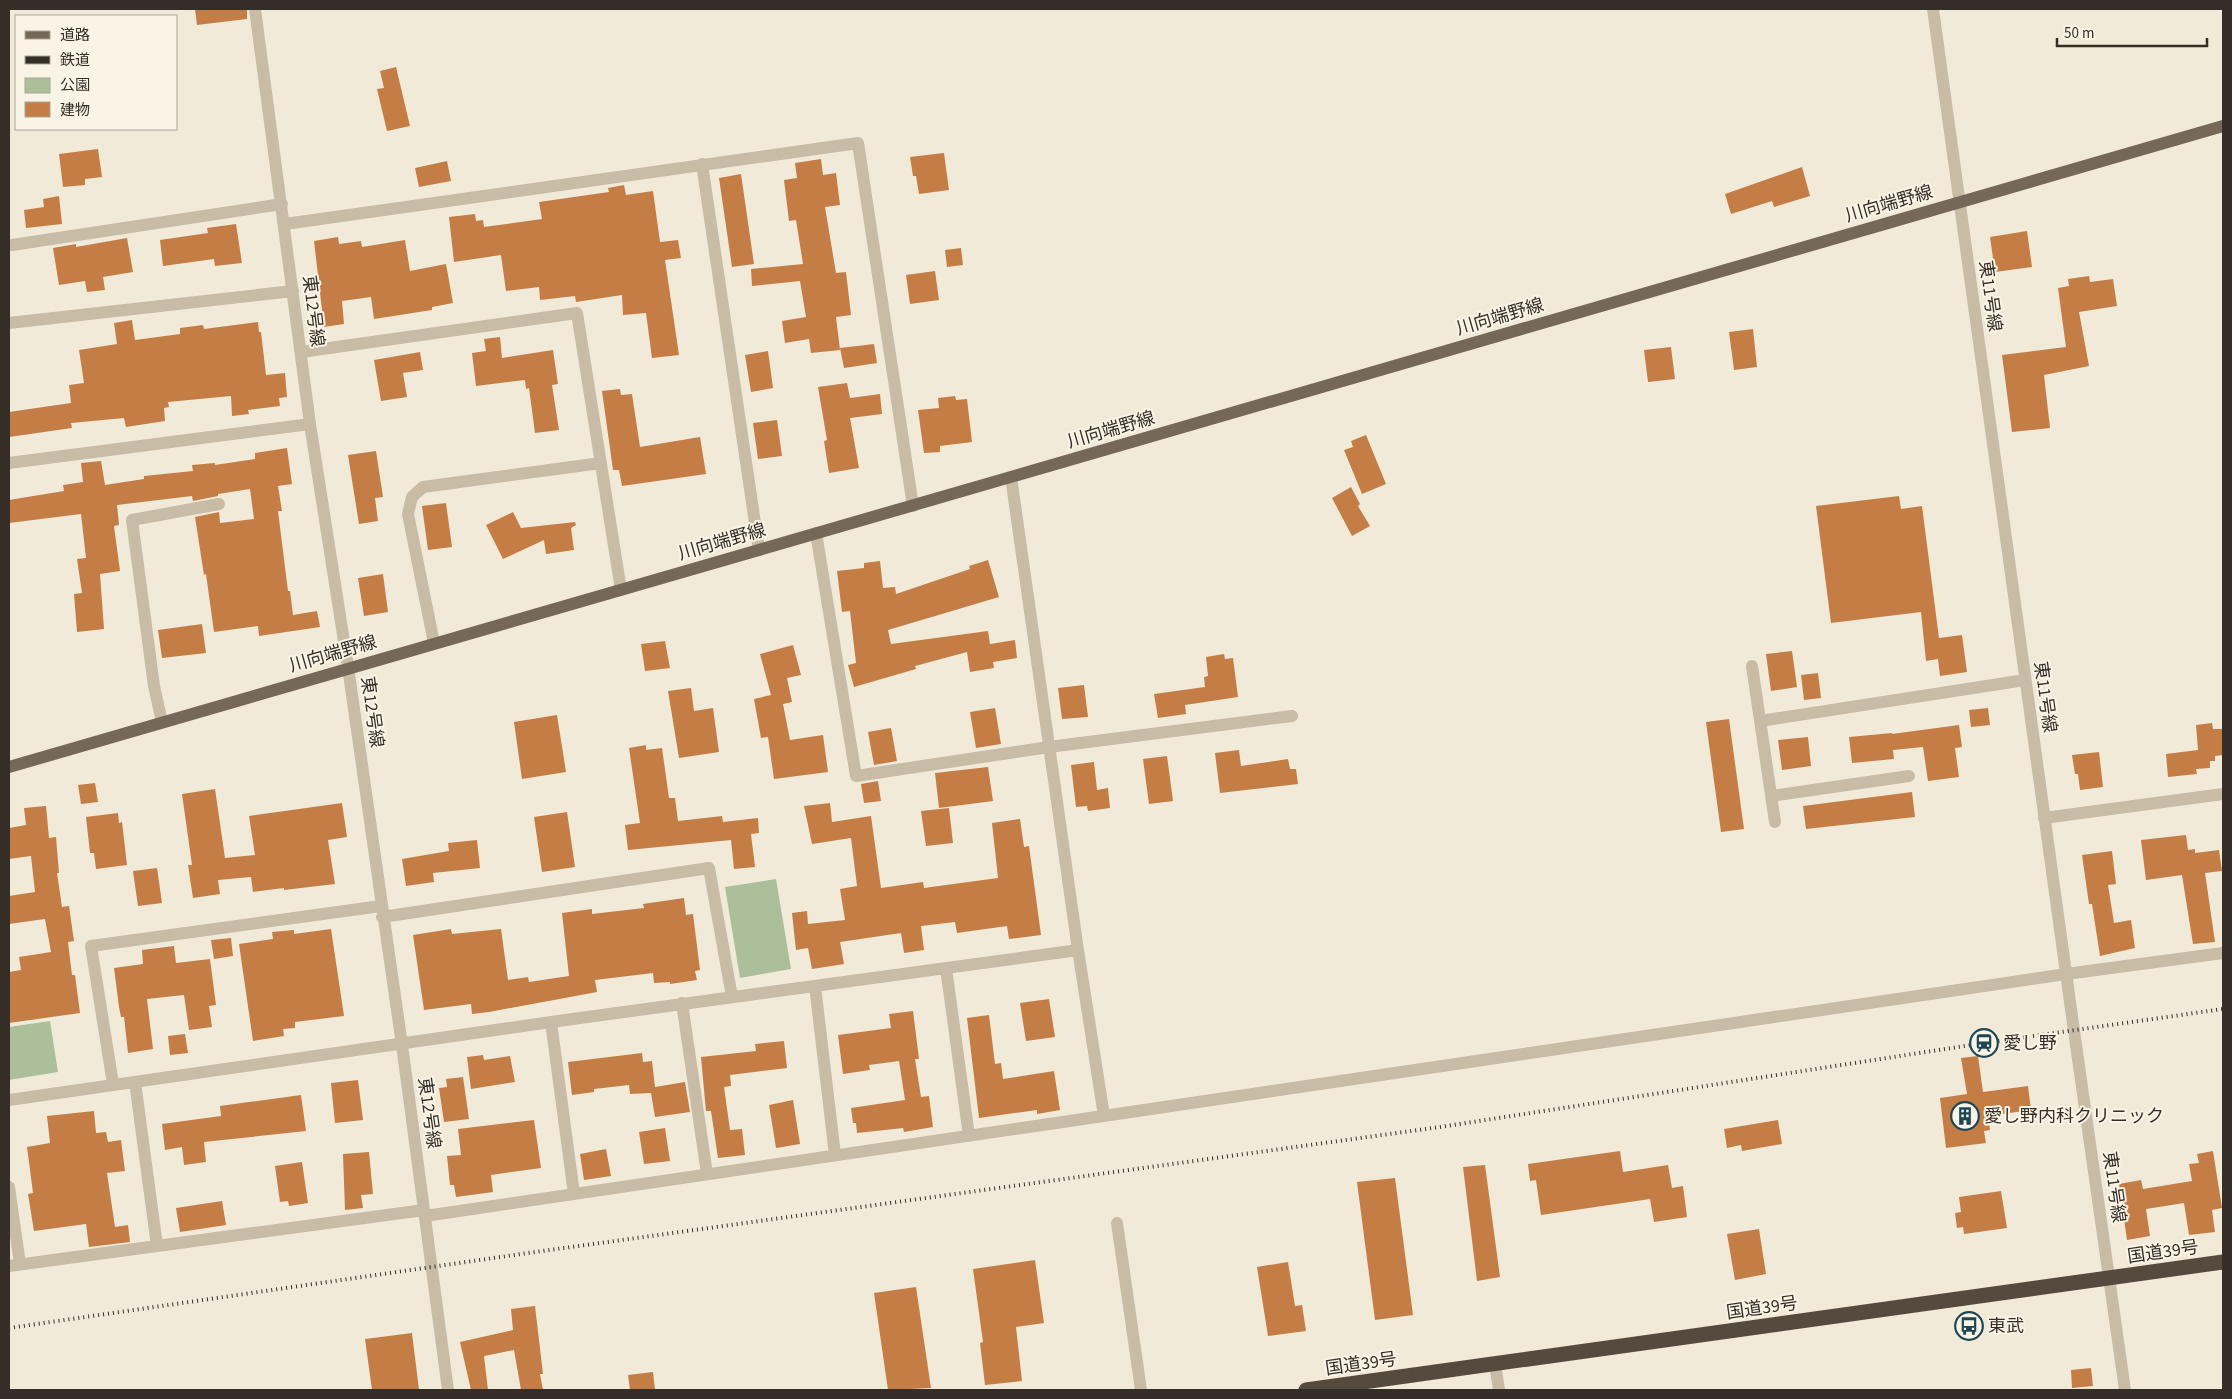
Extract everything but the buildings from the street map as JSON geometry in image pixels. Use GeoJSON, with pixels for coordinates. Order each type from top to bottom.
{"type":"FeatureCollection","features":[{"type":"Feature","properties":{"kind":"highway","name":"国道39号"},"geometry":{"type":"LineString","coordinates":[[1306,1390],[2223,1262]]}},
{"type":"Feature","properties":{"kind":"main road","name":"川向端野線"},"geometry":{"type":"LineString","coordinates":[[9,767],[348,667],[913,506],[2223,126]]}},
{"type":"Feature","properties":{"kind":"street","name":"東12号線"},"geometry":{"type":"LineString","coordinates":[[255,9],[310,424],[348,667],[402,1045],[448,1390]]}},
{"type":"Feature","properties":{"kind":"street","name":"東11号線"},"geometry":{"type":"LineString","coordinates":[[1933,9],[2125,1390]]}},
{"type":"Feature","properties":{"kind":"street"},"geometry":{"type":"LineString","coordinates":[[285,224],[858,143],[913,506]]}},
{"type":"Feature","properties":{"kind":"street"},"geometry":{"type":"LineString","coordinates":[[702,164],[759,550]]}},
{"type":"Feature","properties":{"kind":"street"},"geometry":{"type":"LineString","coordinates":[[12,245],[282,204]]}},
{"type":"Feature","properties":{"kind":"street"},"geometry":{"type":"LineString","coordinates":[[9,323],[293,291]]}},
{"type":"Feature","properties":{"kind":"street"},"geometry":{"type":"LineString","coordinates":[[301,352],[577,313],[621,590]]}},
{"type":"Feature","properties":{"kind":"street"},"geometry":{"type":"LineString","coordinates":[[9,463],[310,424]]}},
{"type":"Feature","properties":{"kind":"street"},"geometry":{"type":"LineString","coordinates":[[434,643],[408,514],[412,497],[423,487],[601,463]]}},
{"type":"Feature","properties":{"kind":"street"},"geometry":{"type":"LineString","coordinates":[[1011,477],[1078,950],[1104,1116]]}},
{"type":"Feature","properties":{"kind":"street"},"geometry":{"type":"LineString","coordinates":[[162,722],[154,686],[132,520],[219,504]]}},
{"type":"Feature","properties":{"kind":"street"},"geometry":{"type":"LineString","coordinates":[[816,533],[856,776],[1049,747],[1292,716]]}},
{"type":"Feature","properties":{"kind":"street"},"geometry":{"type":"LineString","coordinates":[[1752,666],[1775,822]]}},
{"type":"Feature","properties":{"kind":"street"},"geometry":{"type":"LineString","coordinates":[[1760,721],[2025,680]]}},
{"type":"Feature","properties":{"kind":"street"},"geometry":{"type":"LineString","coordinates":[[1771,796],[1909,776]]}},
{"type":"Feature","properties":{"kind":"street"},"geometry":{"type":"LineString","coordinates":[[2044,818],[2223,794]]}},
{"type":"Feature","properties":{"kind":"street"},"geometry":{"type":"LineString","coordinates":[[113,1084],[91,946],[382,911],[709,868],[732,997]]}},
{"type":"Feature","properties":{"kind":"street"},"geometry":{"type":"LineString","coordinates":[[9,1100],[402,1045],[551,1022],[1078,950]]}},
{"type":"Feature","properties":{"kind":"street"},"geometry":{"type":"LineString","coordinates":[[9,1187],[15,1265],[574,1194],[2066,974],[2223,953]]}},
{"type":"Feature","properties":{"kind":"street"},"geometry":{"type":"LineString","coordinates":[[946,968],[969,1136]]}},
{"type":"Feature","properties":{"kind":"street"},"geometry":{"type":"LineString","coordinates":[[815,986],[835,1156]]}},
{"type":"Feature","properties":{"kind":"street"},"geometry":{"type":"LineString","coordinates":[[682,1004],[706,1174]]}},
{"type":"Feature","properties":{"kind":"street"},"geometry":{"type":"LineString","coordinates":[[551,1022],[574,1194]]}},
{"type":"Feature","properties":{"kind":"street"},"geometry":{"type":"LineString","coordinates":[[135,1082],[156,1246]]}},
{"type":"Feature","properties":{"kind":"street"},"geometry":{"type":"LineString","coordinates":[[1117,1223],[1141,1390]]}},
{"type":"Feature","properties":{"kind":"street"},"geometry":{"type":"LineString","coordinates":[[1495,1364],[1499,1390]]}},
{"type":"Feature","properties":{"kind":"green space"},"geometry":{"type":"Polygon","coordinates":[[[776,879],[791,969],[740,978],[725,887],[776,879]]]}},
{"type":"Feature","properties":{"kind":"green space"},"geometry":{"type":"Polygon","coordinates":[[[50,1021],[58,1072],[9,1080],[9,1027],[50,1021]]]}},
{"type":"Feature","properties":{"kind":"railway"},"geometry":{"type":"LineString","coordinates":[[9,1328],[535,1252],[1440,1127],[1984,1043],[2223,1009]]}},
{"type":"Feature","properties":{"kind":"place","name":"愛し野"},"geometry":{"type":"Point","coordinates":[1984,1043]}},
{"type":"Feature","properties":{"kind":"place","name":"愛し野内科クリニック"},"geometry":{"type":"Point","coordinates":[1965,1116]}},
{"type":"Feature","properties":{"kind":"place","name":"東武"},"geometry":{"type":"Point","coordinates":[1969,1326]}}]}
